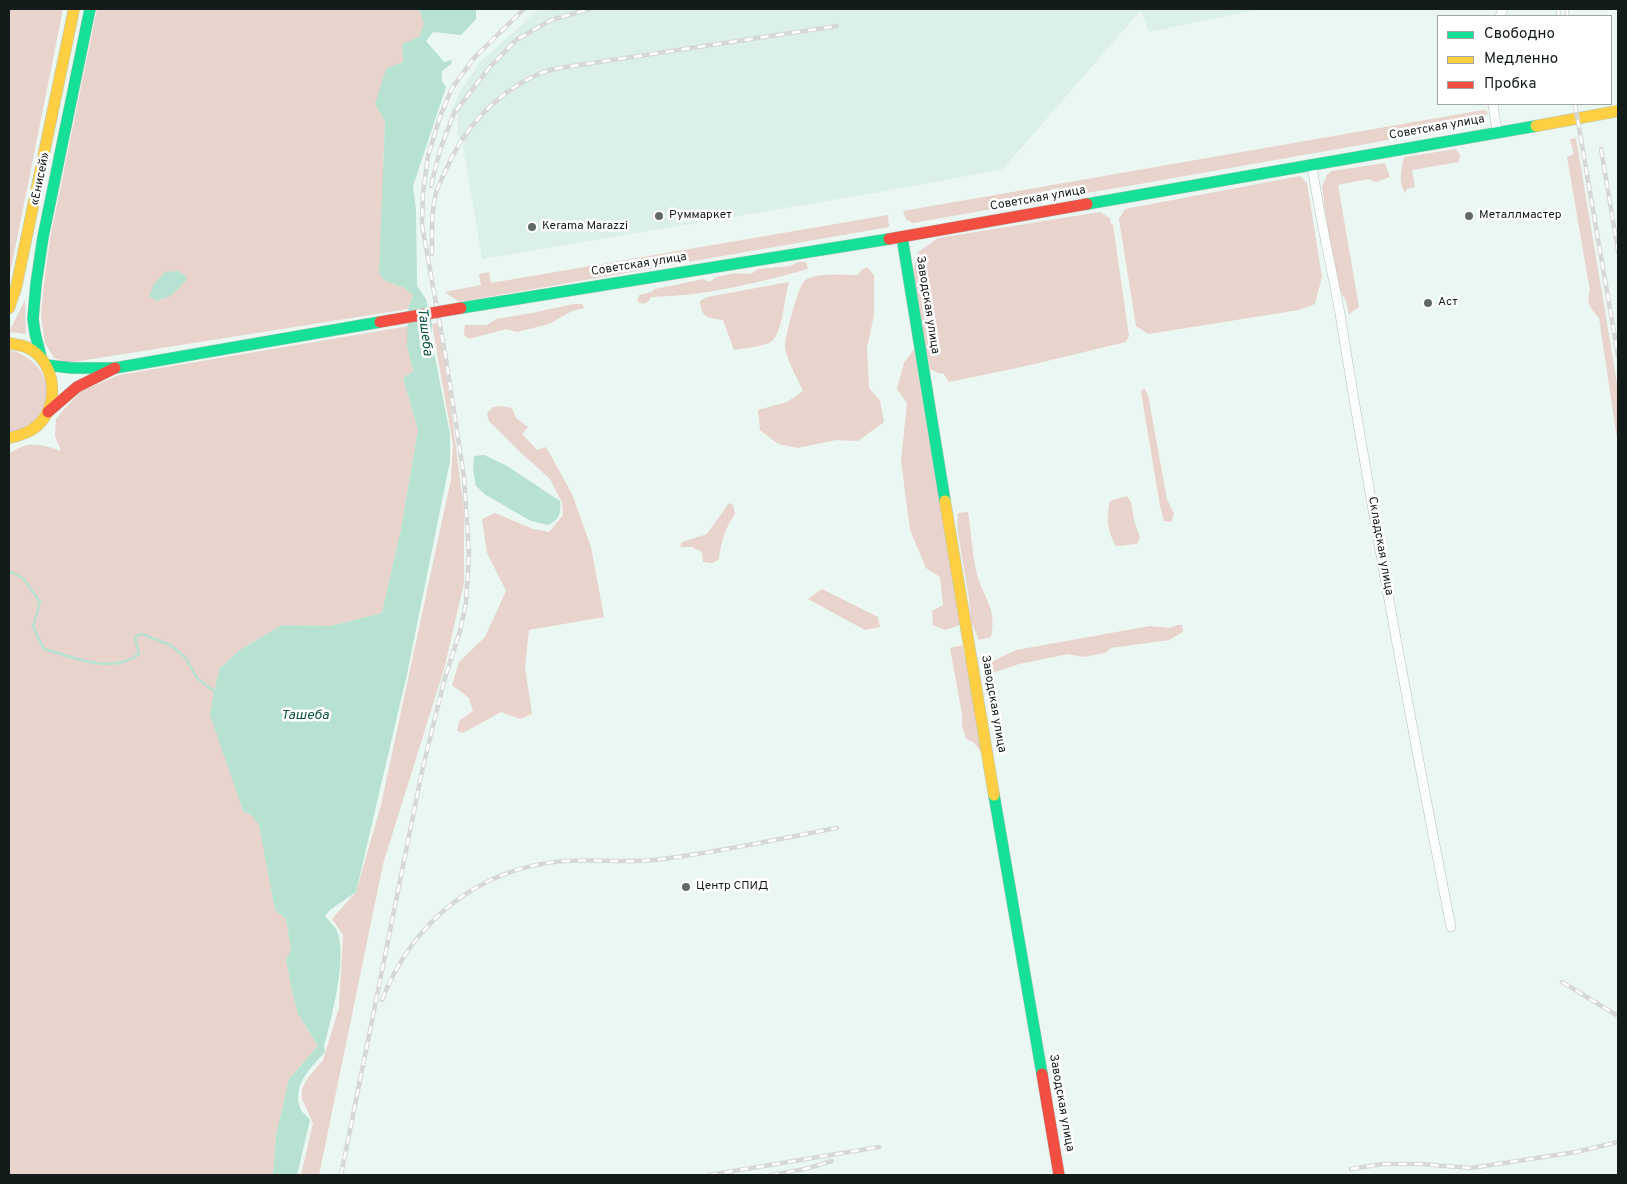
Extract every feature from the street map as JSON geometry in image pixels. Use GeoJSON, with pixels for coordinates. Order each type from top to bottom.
{"type":"FeatureCollection","features":[{"type":"Feature","properties":{"kind":"main road","name":"«Енисей»"},"geometry":{"type":"LineString","coordinates":[[9,308],[16,288],[74,9]]}},
{"type":"Feature","properties":{"kind":"main road","name":"«Енисей»"},"geometry":{"type":"LineString","coordinates":[[48,412],[53,390],[51,376],[34,330],[34,304],[43,237],[90,9]]}},
{"type":"Feature","properties":{"kind":"main road","name":"Советская улица"},"geometry":{"type":"LineString","coordinates":[[115,368],[461,308],[902,237],[1618,111]]}},
{"type":"Feature","properties":{"kind":"main road","name":"Заводская улица"},"geometry":{"type":"LineString","coordinates":[[902,237],[959,594],[995,793],[1059,1175]]}},
{"type":"Feature","properties":{"kind":"main road"},"geometry":{"type":"LineString","coordinates":[[9,343],[22,345],[32,350],[44,361],[62,368],[115,368]]}},
{"type":"Feature","properties":{"kind":"main road"},"geometry":{"type":"LineString","coordinates":[[10,439],[34,428],[48,412],[77,387],[115,368]]}},
{"type":"Feature","properties":{"kind":"street"},"geometry":{"type":"LineString","coordinates":[[1493,105],[1497,131]]}},
{"type":"Feature","properties":{"kind":"street","name":"Складская улица"},"geometry":{"type":"LineString","coordinates":[[1312,165],[1429,816],[1452,927]]}},
{"type":"Feature","properties":{"kind":"shaded area"},"geometry":{"type":"Polygon","coordinates":[[[9,9],[63,9],[9,279],[9,9]]]}},
{"type":"Feature","properties":{"kind":"shaded area"},"geometry":{"type":"Polygon","coordinates":[[[97,9],[419,9],[424,24],[419,37],[402,45],[403,62],[375,104],[385,121],[383,167],[384,280],[404,288],[413,295],[408,309],[67,363],[54,358],[45,343],[41,315],[44,284],[50,239],[97,9]]]}},
{"type":"Feature","properties":{"kind":"shaded area"},"geometry":{"type":"Polygon","coordinates":[[[539,9],[1261,9],[1149,32],[1141,10],[1003,169],[892,190],[482,259],[463,146],[465,141],[458,136],[458,115],[451,112],[460,92],[479,63],[539,9]]]}},
{"type":"Feature","properties":{"kind":"shaded area"},"geometry":{"type":"Polygon","coordinates":[[[1483,110],[1488,112],[1480,123],[1462,127],[1117,188],[1086,193],[1064,188],[1052,189],[1035,200],[1015,205],[913,223],[906,219],[903,211],[1483,110]]]}},
{"type":"Feature","properties":{"kind":"shaded area"},"geometry":{"type":"Polygon","coordinates":[[[1576,138],[1618,389],[1618,445],[1599,318],[1592,309],[1588,299],[1590,291],[1567,157],[1574,154],[1570,139],[1576,138]]]}},
{"type":"Feature","properties":{"kind":"shaded area"},"geometry":{"type":"Polygon","coordinates":[[[1456,149],[1460,155],[1459,162],[1412,170],[1415,187],[1406,189],[1406,194],[1401,181],[1404,157],[1456,149]]]}},
{"type":"Feature","properties":{"kind":"shaded area"},"geometry":{"type":"Polygon","coordinates":[[[1385,163],[1390,177],[1376,182],[1368,179],[1338,185],[1359,307],[1349,314],[1346,301],[1340,291],[1328,233],[1322,187],[1327,175],[1332,171],[1385,163]]]}},
{"type":"Feature","properties":{"kind":"shaded area"},"geometry":{"type":"Polygon","coordinates":[[[1300,176],[1307,183],[1322,277],[1315,304],[1299,310],[1148,334],[1136,326],[1119,219],[1125,209],[1300,176]]]}},
{"type":"Feature","properties":{"kind":"shaded area"},"geometry":{"type":"Polygon","coordinates":[[[1100,212],[1110,218],[1113,225],[1129,336],[1126,342],[949,382],[943,373],[940,374],[930,369],[915,294],[913,271],[918,252],[938,238],[1100,212]]]}},
{"type":"Feature","properties":{"kind":"shaded area"},"geometry":{"type":"Polygon","coordinates":[[[888,215],[889,227],[459,302],[445,292],[481,285],[479,274],[489,272],[491,283],[888,215]]]}},
{"type":"Feature","properties":{"kind":"shaded area"},"geometry":{"type":"Polygon","coordinates":[[[799,262],[806,262],[808,269],[730,288],[691,294],[651,297],[648,302],[642,304],[637,301],[639,295],[655,289],[704,279],[709,282],[716,277],[736,273],[751,274],[758,269],[790,266],[799,262]]]}},
{"type":"Feature","properties":{"kind":"shaded area"},"geometry":{"type":"Polygon","coordinates":[[[867,267],[874,275],[874,315],[867,348],[869,388],[880,401],[884,422],[858,441],[836,440],[798,448],[778,444],[760,430],[758,410],[787,402],[803,391],[790,365],[785,348],[792,314],[801,285],[804,281],[815,276],[858,275],[861,270],[867,267]]]}},
{"type":"Feature","properties":{"kind":"shaded area"},"geometry":{"type":"Polygon","coordinates":[[[789,282],[780,325],[774,339],[769,343],[734,350],[723,320],[706,316],[702,311],[700,301],[707,297],[789,282]]]}},
{"type":"Feature","properties":{"kind":"shaded area"},"geometry":{"type":"Polygon","coordinates":[[[25,300],[26,334],[9,332],[25,300]]]}},
{"type":"Feature","properties":{"kind":"shaded area"},"geometry":{"type":"Polygon","coordinates":[[[573,304],[582,304],[584,308],[572,311],[549,324],[517,332],[506,329],[469,339],[464,335],[465,325],[487,325],[496,319],[573,304]]]}},
{"type":"Feature","properties":{"kind":"shaded area"},"geometry":{"type":"Polygon","coordinates":[[[440,323],[464,510],[464,583],[444,669],[383,864],[319,1175],[301,1175],[313,1123],[302,1099],[302,1089],[307,1079],[323,1060],[339,1008],[343,935],[332,919],[356,892],[381,805],[451,479],[453,444],[432,324],[440,323]]]}},
{"type":"Feature","properties":{"kind":"shaded area"},"geometry":{"type":"Polygon","coordinates":[[[409,326],[407,346],[413,371],[403,378],[418,430],[401,529],[382,613],[331,626],[282,625],[241,649],[220,668],[214,691],[228,764],[243,811],[251,815],[259,825],[275,910],[286,919],[291,949],[286,960],[298,1014],[318,1046],[289,1079],[276,1135],[273,1175],[9,1175],[9,454],[28,445],[61,451],[55,436],[56,419],[82,391],[119,375],[409,326]]]}},
{"type":"Feature","properties":{"kind":"shaded area"},"geometry":{"type":"Polygon","coordinates":[[[914,349],[960,625],[945,630],[933,625],[932,611],[943,605],[940,577],[926,568],[910,530],[901,461],[907,403],[897,389],[904,363],[914,349]]]}},
{"type":"Feature","properties":{"kind":"shaded area"},"geometry":{"type":"Polygon","coordinates":[[[9,350],[29,358],[36,365],[46,382],[47,392],[45,402],[34,422],[9,433],[9,350]]]}},
{"type":"Feature","properties":{"kind":"shaded area"},"geometry":{"type":"Polygon","coordinates":[[[1144,388],[1148,395],[1167,499],[1174,514],[1171,522],[1164,521],[1160,506],[1141,392],[1144,388]]]}},
{"type":"Feature","properties":{"kind":"shaded area"},"geometry":{"type":"Polygon","coordinates":[[[493,407],[512,408],[516,418],[528,427],[522,434],[537,450],[546,447],[572,494],[591,547],[604,617],[529,630],[525,668],[532,714],[520,719],[501,712],[463,733],[457,731],[459,721],[473,711],[469,698],[452,685],[459,662],[485,637],[506,591],[487,553],[482,519],[495,513],[533,529],[549,532],[563,515],[562,503],[550,479],[489,421],[487,413],[493,407]]]}},
{"type":"Feature","properties":{"kind":"shaded area"},"geometry":{"type":"Polygon","coordinates":[[[1127,496],[1131,502],[1140,538],[1137,544],[1116,546],[1108,524],[1110,501],[1127,496]]]}},
{"type":"Feature","properties":{"kind":"shaded area"},"geometry":{"type":"Polygon","coordinates":[[[729,503],[733,505],[735,514],[724,535],[719,559],[713,563],[703,562],[702,552],[692,547],[680,547],[682,542],[707,534],[729,503]]]}},
{"type":"Feature","properties":{"kind":"shaded area"},"geometry":{"type":"Polygon","coordinates":[[[968,512],[976,570],[991,609],[993,626],[991,637],[979,640],[971,622],[957,527],[958,513],[968,512]]]}},
{"type":"Feature","properties":{"kind":"shaded area"},"geometry":{"type":"Polygon","coordinates":[[[822,589],[878,617],[880,627],[865,630],[808,599],[822,589]]]}},
{"type":"Feature","properties":{"kind":"shaded area"},"geometry":{"type":"Polygon","coordinates":[[[1182,625],[1183,632],[1169,640],[1111,648],[1105,653],[1083,657],[1068,654],[1019,664],[990,674],[987,664],[1016,650],[1150,626],[1170,628],[1182,625]]]}},
{"type":"Feature","properties":{"kind":"shaded area"},"geometry":{"type":"Polygon","coordinates":[[[962,645],[982,738],[982,753],[973,742],[966,739],[962,726],[962,714],[950,648],[962,645]]]}},
{"type":"Feature","properties":{"kind":"water","name":"Ташеба"},"geometry":{"type":"Polygon","coordinates":[[[419,9],[476,9],[476,19],[461,35],[433,32],[426,41],[444,62],[452,60],[451,64],[442,71],[442,81],[446,87],[413,186],[416,209],[417,286],[426,299],[432,324],[431,337],[450,434],[450,461],[407,674],[356,892],[330,910],[325,916],[337,931],[340,942],[340,972],[324,1046],[325,1052],[304,1077],[299,1091],[298,1099],[301,1110],[310,1120],[297,1175],[273,1175],[276,1135],[289,1079],[318,1046],[298,1014],[286,960],[291,949],[286,919],[275,910],[259,825],[251,815],[243,811],[210,715],[220,668],[241,649],[282,625],[331,626],[382,613],[401,529],[418,430],[403,378],[413,371],[407,346],[408,309],[413,295],[404,288],[384,280],[379,273],[385,121],[375,104],[386,69],[403,62],[402,44],[419,37],[424,24],[419,9]]]}},
{"type":"Feature","properties":{"kind":"water"},"geometry":{"type":"Polygon","coordinates":[[[178,271],[188,278],[171,296],[157,301],[149,296],[154,284],[165,272],[178,271]]]}},
{"type":"Feature","properties":{"kind":"water"},"geometry":{"type":"Polygon","coordinates":[[[484,455],[507,466],[560,501],[560,513],[555,521],[548,525],[531,521],[486,495],[476,486],[473,470],[474,456],[484,455]]]}},
{"type":"Feature","properties":{"kind":"waterway"},"geometry":{"type":"LineString","coordinates":[[9,571],[23,578],[40,602],[33,627],[44,649],[80,660],[105,664],[117,663],[139,654],[135,637],[142,634],[170,645],[185,657],[197,678],[214,691]]}},
{"type":"Feature","properties":{"kind":"railway"},"geometry":{"type":"LineString","coordinates":[[341,1175],[422,771],[444,681],[460,631],[466,603],[469,554],[464,477],[446,359],[422,225],[423,193],[428,156],[440,117],[452,88],[474,58],[524,9]]}},
{"type":"Feature","properties":{"kind":"railway"},"geometry":{"type":"LineString","coordinates":[[431,186],[440,150],[454,113],[489,68],[516,40],[551,20],[590,9]]}},
{"type":"Feature","properties":{"kind":"railway"},"geometry":{"type":"LineString","coordinates":[[1558,9],[1559,15]]}},
{"type":"Feature","properties":{"kind":"railway"},"geometry":{"type":"LineString","coordinates":[[1567,9],[1567,15]]}},
{"type":"Feature","properties":{"kind":"railway"},"geometry":{"type":"LineString","coordinates":[[432,254],[434,200],[452,157],[482,115],[494,103],[522,83],[542,72],[559,68],[837,26]]}},
{"type":"Feature","properties":{"kind":"railway"},"geometry":{"type":"LineString","coordinates":[[1575,105],[1618,356]]}},
{"type":"Feature","properties":{"kind":"railway"},"geometry":{"type":"LineString","coordinates":[[1601,149],[1618,251]]}},
{"type":"Feature","properties":{"kind":"railway"},"geometry":{"type":"LineString","coordinates":[[382,1000],[395,972],[411,946],[431,923],[452,904],[477,887],[504,875],[533,866],[564,861],[643,861],[677,857],[837,828]]}},
{"type":"Feature","properties":{"kind":"railway"},"geometry":{"type":"LineString","coordinates":[[1562,982],[1618,1016]]}},
{"type":"Feature","properties":{"kind":"railway"},"geometry":{"type":"LineString","coordinates":[[1351,1169],[1383,1164],[1421,1164],[1471,1168],[1576,1152],[1618,1142]]}},
{"type":"Feature","properties":{"kind":"railway"},"geometry":{"type":"LineString","coordinates":[[709,1175],[879,1147]]}},
{"type":"Feature","properties":{"kind":"railway"},"geometry":{"type":"LineString","coordinates":[[771,1175],[805,1169],[832,1161]]}},
{"type":"Feature","properties":{"kind":"traffic: fast"},"geometry":{"type":"LineString","coordinates":[[41,357],[33,319],[36,284],[43,237],[90,9]]}},
{"type":"Feature","properties":{"kind":"traffic: fast"},"geometry":{"type":"LineString","coordinates":[[1087,204],[1536,126]]}},
{"type":"Feature","properties":{"kind":"traffic: fast"},"geometry":{"type":"LineString","coordinates":[[902,237],[945,501]]}},
{"type":"Feature","properties":{"kind":"traffic: fast"},"geometry":{"type":"LineString","coordinates":[[461,308],[889,239]]}},
{"type":"Feature","properties":{"kind":"traffic: fast"},"geometry":{"type":"LineString","coordinates":[[46,365],[72,368],[115,368],[380,322]]}},
{"type":"Feature","properties":{"kind":"traffic: fast"},"geometry":{"type":"LineString","coordinates":[[994,795],[1042,1074]]}},
{"type":"Feature","properties":{"kind":"traffic: slow"},"geometry":{"type":"LineString","coordinates":[[9,308],[16,288],[74,9]]}},
{"type":"Feature","properties":{"kind":"traffic: slow"},"geometry":{"type":"LineString","coordinates":[[1536,126],[1618,111]]}},
{"type":"Feature","properties":{"kind":"traffic: slow"},"geometry":{"type":"LineString","coordinates":[[9,343],[24,346],[37,354],[44,362],[52,383],[50,404],[40,423],[30,431],[9,438]]}},
{"type":"Feature","properties":{"kind":"traffic: slow"},"geometry":{"type":"LineString","coordinates":[[945,501],[994,795]]}},
{"type":"Feature","properties":{"kind":"traffic: jam"},"geometry":{"type":"LineString","coordinates":[[889,239],[1087,204]]}},
{"type":"Feature","properties":{"kind":"traffic: jam"},"geometry":{"type":"LineString","coordinates":[[380,322],[461,308]]}},
{"type":"Feature","properties":{"kind":"traffic: jam"},"geometry":{"type":"LineString","coordinates":[[48,412],[77,387],[115,368]]}},
{"type":"Feature","properties":{"kind":"traffic: jam"},"geometry":{"type":"LineString","coordinates":[[1042,1074],[1059,1175]]}},
{"type":"Feature","properties":{"kind":"place","name":"Руммаркет"},"geometry":{"type":"Point","coordinates":[659,216]}},
{"type":"Feature","properties":{"kind":"place","name":"Металлмастер"},"geometry":{"type":"Point","coordinates":[1469,216]}},
{"type":"Feature","properties":{"kind":"place","name":"Kerama Marazzi"},"geometry":{"type":"Point","coordinates":[532,227]}},
{"type":"Feature","properties":{"kind":"place","name":"Аст"},"geometry":{"type":"Point","coordinates":[1428,303]}},
{"type":"Feature","properties":{"kind":"place","name":"Центр СПИД"},"geometry":{"type":"Point","coordinates":[686,887]}}]}
